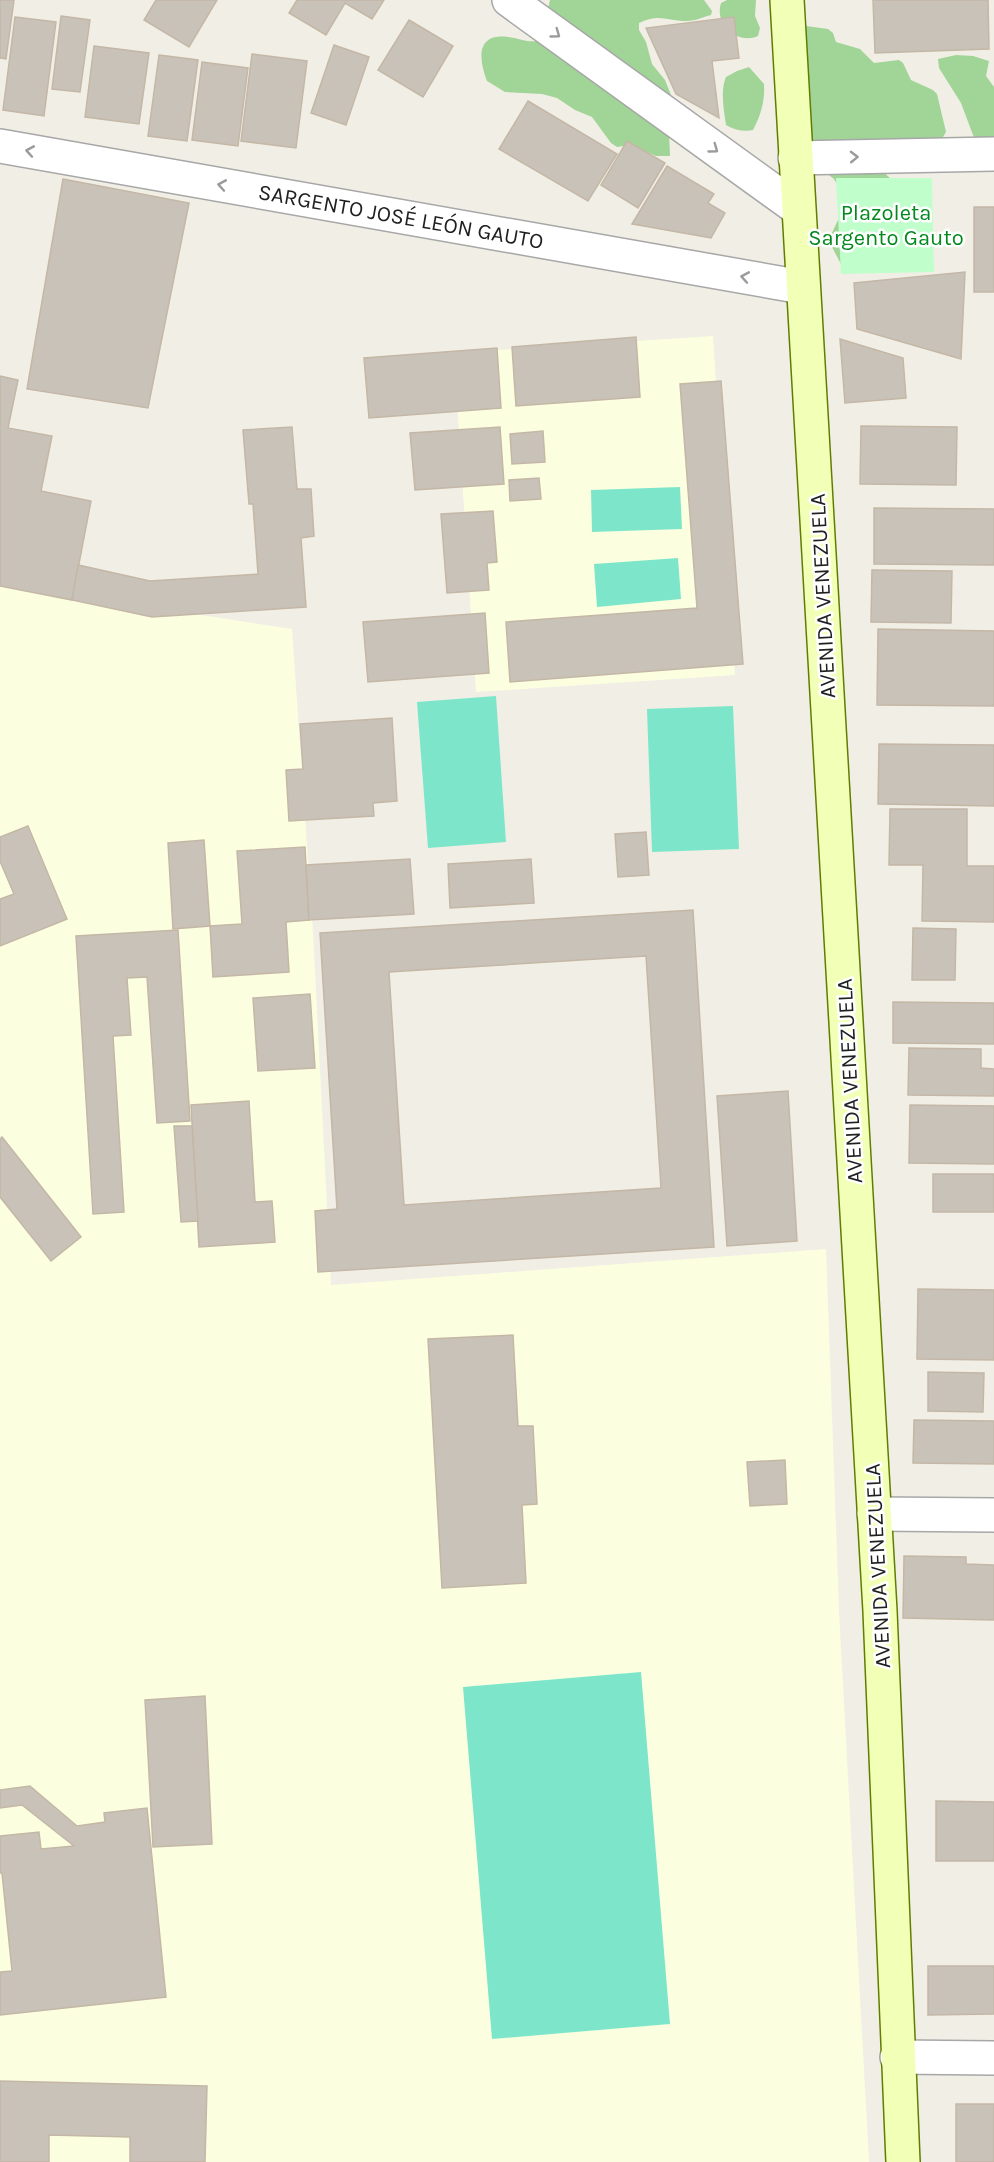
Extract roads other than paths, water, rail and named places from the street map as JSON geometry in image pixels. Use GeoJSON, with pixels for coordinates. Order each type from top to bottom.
{"type":"FeatureCollection","features":[{"type":"Feature","properties":{"kind":"main road","name":"AVENIDA VENEZUELA"},"geometry":{"type":"LineString","coordinates":[[787,0],[874,1514],[903,2162]]}},
{"type":"Feature","properties":{"kind":"street"},"geometry":{"type":"LineString","coordinates":[[509,0],[798,209]]}},
{"type":"Feature","properties":{"kind":"street","name":"SARGENTO JOSÉ LEÓN GAUTO"},"geometry":{"type":"LineString","coordinates":[[0,146],[802,287]]}},
{"type":"Feature","properties":{"kind":"street"},"geometry":{"type":"LineString","coordinates":[[795,158],[994,154]]}},
{"type":"Feature","properties":{"kind":"street"},"geometry":{"type":"LineString","coordinates":[[874,1514],[994,1515]]}},
{"type":"Feature","properties":{"kind":"street"},"geometry":{"type":"LineString","coordinates":[[897,2056],[994,2058]]}},
{"type":"Feature","properties":{"kind":"park label","name":"Plazoleta Sargento Gauto"},"geometry":{"type":"Point","coordinates":[886,224]}}]}
